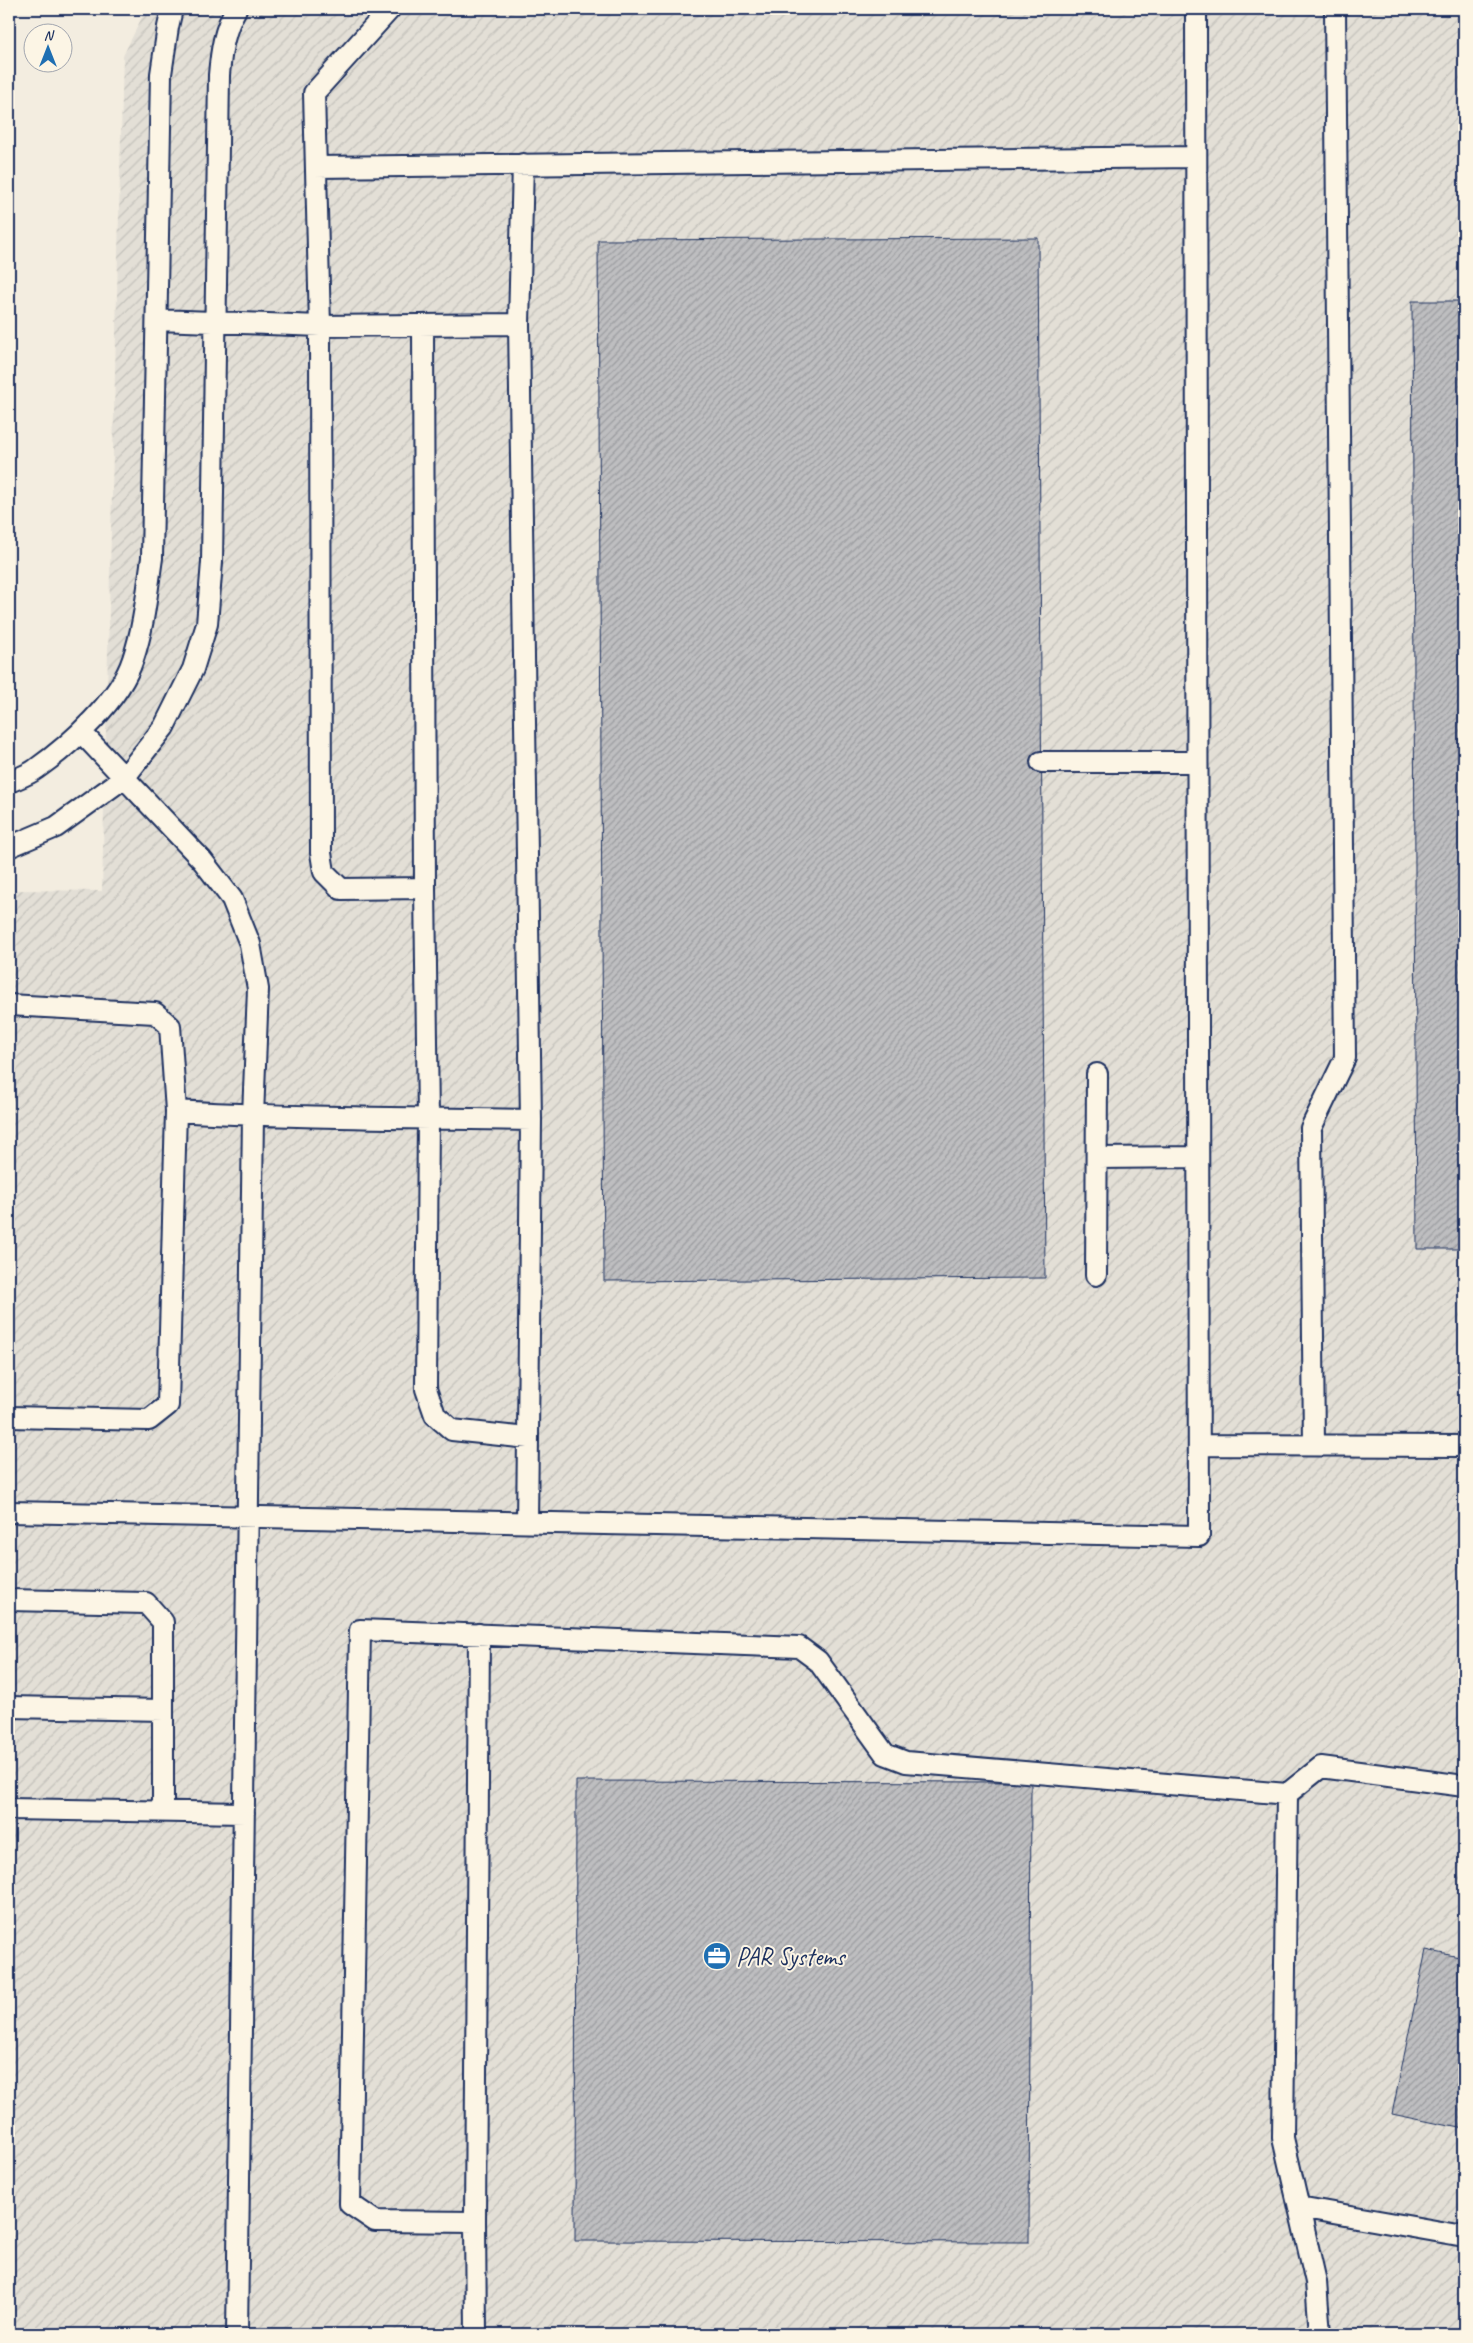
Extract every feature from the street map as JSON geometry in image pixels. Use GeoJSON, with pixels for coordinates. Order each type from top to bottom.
{"type":"FeatureCollection","features":[{"type":"Feature","properties":{"kind":"lane"},"geometry":{"type":"LineString","coordinates":[[9,782],[35,770],[81,732],[117,692],[133,661],[143,622],[152,558],[161,74],[172,9]]}},
{"type":"Feature","properties":{"kind":"lane"},"geometry":{"type":"LineString","coordinates":[[9,846],[56,827],[124,778],[164,727],[193,670],[207,624],[212,562],[219,75],[221,49],[228,23],[236,9]]}},
{"type":"Feature","properties":{"kind":"lane"},"geometry":{"type":"LineString","coordinates":[[390,9],[314,93],[320,326],[321,853],[324,872],[341,889],[425,888]]}},
{"type":"Feature","properties":{"kind":"lane"},"geometry":{"type":"LineString","coordinates":[[9,1512],[1199,1536],[1196,9]]}},
{"type":"Feature","properties":{"kind":"lane"},"geometry":{"type":"LineString","coordinates":[[1314,1445],[1311,1128],[1345,1058],[1334,9]]}},
{"type":"Feature","properties":{"kind":"lane"},"geometry":{"type":"LineString","coordinates":[[316,167],[1196,157]]}},
{"type":"Feature","properties":{"kind":"lane"},"geometry":{"type":"LineString","coordinates":[[523,164],[519,324],[531,1120],[527,1522]]}},
{"type":"Feature","properties":{"kind":"lane"},"geometry":{"type":"LineString","coordinates":[[157,320],[320,326],[519,324]]}},
{"type":"Feature","properties":{"kind":"lane"},"geometry":{"type":"LineString","coordinates":[[423,325],[425,888],[428,1118],[426,1389],[435,1414],[452,1430],[528,1438]]}},
{"type":"Feature","properties":{"kind":"lane"},"geometry":{"type":"LineString","coordinates":[[81,732],[202,860],[232,899],[250,944],[258,989],[253,1116],[237,2334]]}},
{"type":"Feature","properties":{"kind":"lane"},"geometry":{"type":"LineString","coordinates":[[1041,762],[1197,762]]}},
{"type":"Feature","properties":{"kind":"lane"},"geometry":{"type":"LineString","coordinates":[[9,1005],[155,1013],[170,1026],[176,1111],[168,1405],[149,1420],[9,1417]]}},
{"type":"Feature","properties":{"kind":"lane"},"geometry":{"type":"LineString","coordinates":[[1096,1275],[1097,1074]]}},
{"type":"Feature","properties":{"kind":"lane"},"geometry":{"type":"LineString","coordinates":[[176,1111],[253,1116],[531,1120]]}},
{"type":"Feature","properties":{"kind":"lane"},"geometry":{"type":"LineString","coordinates":[[1096,1158],[1198,1157]]}},
{"type":"Feature","properties":{"kind":"lane"},"geometry":{"type":"LineString","coordinates":[[1199,1445],[1464,1446]]}},
{"type":"Feature","properties":{"kind":"lane"},"geometry":{"type":"LineString","coordinates":[[9,1600],[146,1604],[163,1622],[163,1811]]}},
{"type":"Feature","properties":{"kind":"lane"},"geometry":{"type":"LineString","coordinates":[[475,2222],[375,2221],[350,2204],[360,1630],[799,1647],[818,1661],[885,1754],[906,1762],[1287,1794],[1321,1767],[1464,1786]]}},
{"type":"Feature","properties":{"kind":"lane"},"geometry":{"type":"LineString","coordinates":[[476,2334],[479,1634]]}},
{"type":"Feature","properties":{"kind":"lane"},"geometry":{"type":"LineString","coordinates":[[9,1707],[163,1710]]}},
{"type":"Feature","properties":{"kind":"lane"},"geometry":{"type":"LineString","coordinates":[[1287,1794],[1283,2138],[1316,2282],[1320,2334]]}},
{"type":"Feature","properties":{"kind":"lane"},"geometry":{"type":"LineString","coordinates":[[9,1809],[244,1813]]}},
{"type":"Feature","properties":{"kind":"lane"},"geometry":{"type":"LineString","coordinates":[[1299,2207],[1464,2236]]}},
{"type":"Feature","properties":{"kind":"shaded area"},"geometry":{"type":"Polygon","coordinates":[[[146,9],[1464,9],[1464,2334],[9,2334],[9,890],[102,891],[123,56],[146,9]]]}},
{"type":"Feature","properties":{"kind":"building"},"geometry":{"type":"Polygon","coordinates":[[[1038,238],[1045,1278],[604,1281],[598,240],[1038,238]]]}},
{"type":"Feature","properties":{"kind":"building"},"geometry":{"type":"Polygon","coordinates":[[[1412,301],[1464,301],[1464,1249],[1417,1249],[1412,301]]]}},
{"type":"Feature","properties":{"kind":"building"},"geometry":{"type":"Polygon","coordinates":[[[576,1781],[1031,1782],[1029,2242],[575,2241],[576,1781]]]}},
{"type":"Feature","properties":{"kind":"building"},"geometry":{"type":"Polygon","coordinates":[[[1426,1950],[1464,1958],[1464,2129],[1392,2114],[1426,1950]]]}},
{"type":"Feature","properties":{"kind":"place","name":"PAR Systems"},"geometry":{"type":"Point","coordinates":[717,1956]}}]}
